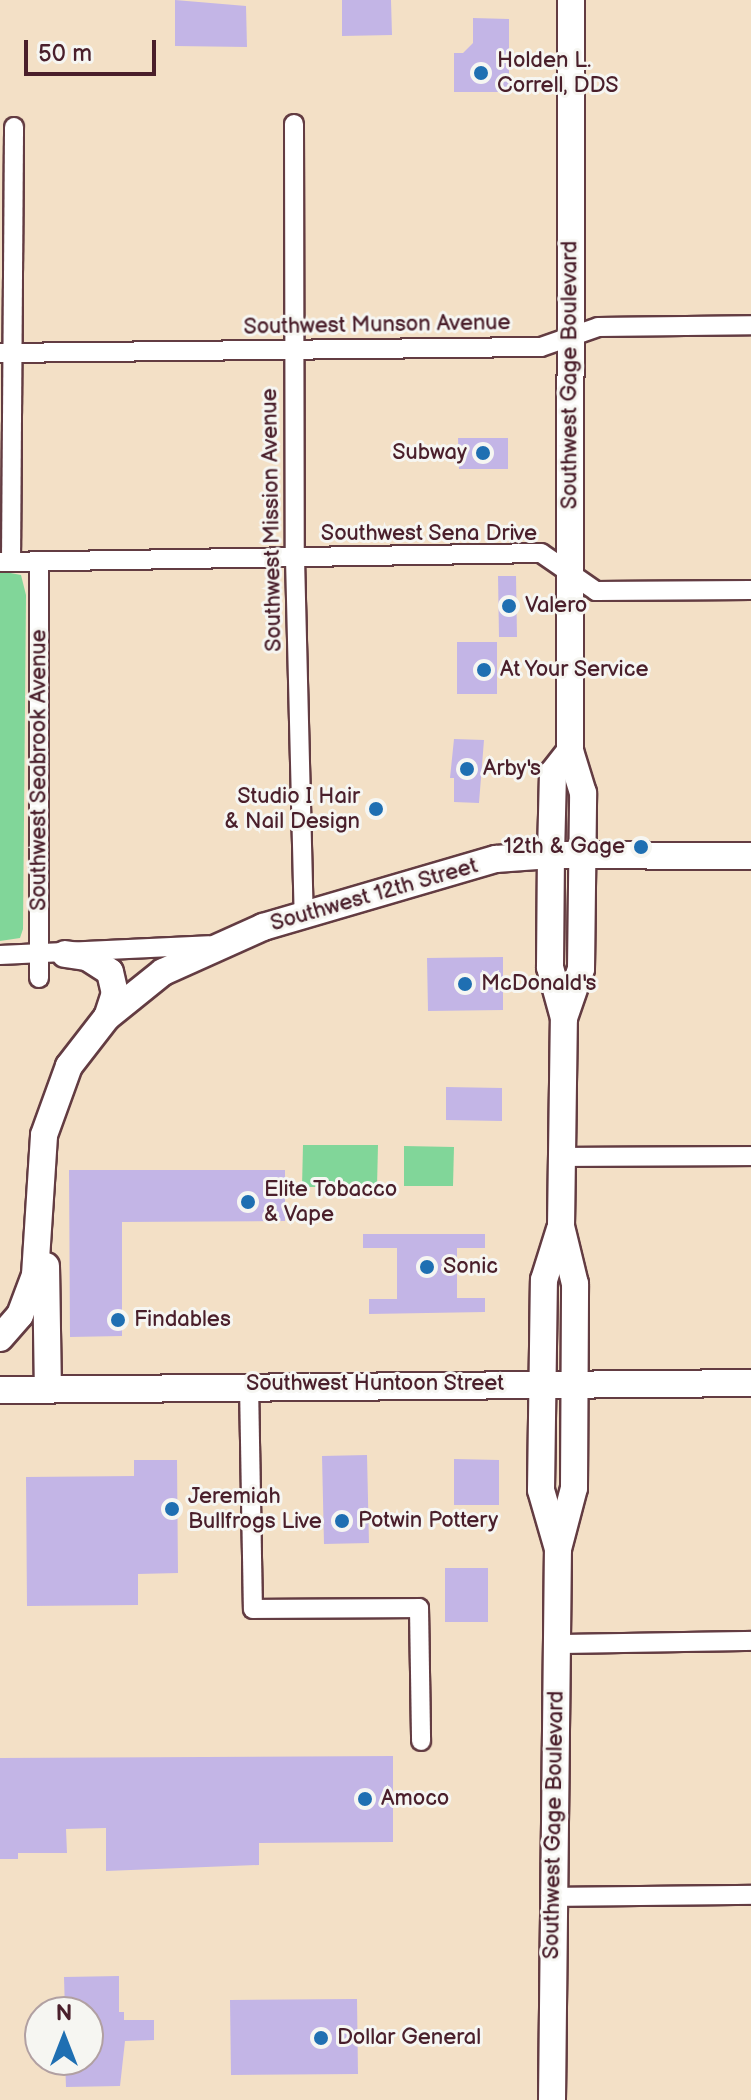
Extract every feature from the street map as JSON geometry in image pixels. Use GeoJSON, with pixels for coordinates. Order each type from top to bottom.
{"type":"FeatureCollection","features":[{"type":"Feature","properties":{"kind":"main road","name":"Southwest Gage Boulevard"},"geometry":{"type":"LineString","coordinates":[[564,1018],[581,969],[583,854],[583,793],[570,751],[571,0]]}},
{"type":"Feature","properties":{"kind":"main road","name":"Southwest Gage Boulevard"},"geometry":{"type":"LineString","coordinates":[[552,2100],[558,1549],[574,1488],[575,1284],[561,1226],[564,1018],[550,967],[551,855],[553,773],[570,751]]}},
{"type":"Feature","properties":{"kind":"main road","name":"Southwest 12th Street"},"geometry":{"type":"LineString","coordinates":[[229,942],[304,914],[496,859],[583,854],[751,856]]}},
{"type":"Feature","properties":{"kind":"main road"},"geometry":{"type":"LineString","coordinates":[[0,1338],[20,1315],[35,1275],[44,1135],[59,1088],[85,1039],[163,972],[229,942]]}},
{"type":"Feature","properties":{"kind":"main road"},"geometry":{"type":"LineString","coordinates":[[52,954],[87,957],[110,972],[115,993],[107,1017]]}},
{"type":"Feature","properties":{"kind":"main road"},"geometry":{"type":"LineString","coordinates":[[41,1171],[48,1388]]}},
{"type":"Feature","properties":{"kind":"main road","name":"Southwest Gage Boulevard"},"geometry":{"type":"LineString","coordinates":[[558,1549],[541,1490],[544,1280],[561,1226]]}},
{"type":"Feature","properties":{"kind":"main road","name":"Southwest Huntoon Street"},"geometry":{"type":"LineString","coordinates":[[0,1390],[249,1384],[751,1383]]}},
{"type":"Feature","properties":{"kind":"street","name":"Southwest Mission Avenue"},"geometry":{"type":"LineString","coordinates":[[294,124],[295,558],[304,914]]}},
{"type":"Feature","properties":{"kind":"street"},"geometry":{"type":"LineString","coordinates":[[6,562],[6,353],[14,127]]}},
{"type":"Feature","properties":{"kind":"street","name":"Southwest Munson Avenue"},"geometry":{"type":"LineString","coordinates":[[6,353],[541,347],[598,327],[751,325]]}},
{"type":"Feature","properties":{"kind":"street","name":"Southwest Sena Drive"},"geometry":{"type":"LineString","coordinates":[[6,562],[541,553],[596,591],[751,590]]}},
{"type":"Feature","properties":{"kind":"street","name":"Southwest Seabrook Avenue"},"geometry":{"type":"LineString","coordinates":[[39,561],[52,954],[39,978]]}},
{"type":"Feature","properties":{"kind":"street","name":"Southwest 12th Street"},"geometry":{"type":"LineString","coordinates":[[0,955],[229,942]]}},
{"type":"Feature","properties":{"kind":"street"},"geometry":{"type":"LineString","coordinates":[[561,1157],[751,1156]]}},
{"type":"Feature","properties":{"kind":"street"},"geometry":{"type":"LineString","coordinates":[[249,1384],[253,1609],[419,1608],[421,1741]]}},
{"type":"Feature","properties":{"kind":"street"},"geometry":{"type":"LineString","coordinates":[[556,1644],[751,1641]]}},
{"type":"Feature","properties":{"kind":"street"},"geometry":{"type":"LineString","coordinates":[[553,1897],[751,1895]]}},
{"type":"Feature","properties":{"kind":"green space"},"geometry":{"type":"Polygon","coordinates":[[[0,571],[21,575],[26,595],[23,929],[20,938],[0,941],[0,571]]]}},
{"type":"Feature","properties":{"kind":"green space"},"geometry":{"type":"Polygon","coordinates":[[[303,1145],[378,1145],[377,1187],[302,1187],[303,1145]]]}},
{"type":"Feature","properties":{"kind":"green space"},"geometry":{"type":"Polygon","coordinates":[[[404,1146],[454,1147],[453,1186],[404,1186],[404,1146]]]}},
{"type":"Feature","properties":{"kind":"building"},"geometry":{"type":"Polygon","coordinates":[[[175,0],[246,6],[247,47],[175,46],[175,0]]]}},
{"type":"Feature","properties":{"kind":"building"},"geometry":{"type":"Polygon","coordinates":[[[342,0],[391,0],[392,35],[342,36],[342,0]]]}},
{"type":"Feature","properties":{"kind":"building","name":"Holden L. Correll, DDS"},"geometry":{"type":"Polygon","coordinates":[[[473,18],[509,19],[509,92],[454,92],[454,53],[463,53],[473,43],[473,18]]]}},
{"type":"Feature","properties":{"kind":"building","name":"Subway"},"geometry":{"type":"Polygon","coordinates":[[[458,438],[508,438],[508,469],[459,469],[458,438]]]}},
{"type":"Feature","properties":{"kind":"building"},"geometry":{"type":"Polygon","coordinates":[[[498,576],[516,576],[517,637],[499,637],[498,576]]]}},
{"type":"Feature","properties":{"kind":"building"},"geometry":{"type":"Polygon","coordinates":[[[457,642],[497,642],[497,694],[457,694],[457,642]]]}},
{"type":"Feature","properties":{"kind":"building","name":"Arby's"},"geometry":{"type":"Polygon","coordinates":[[[454,739],[484,740],[479,803],[454,802],[454,778],[450,778],[454,739]]]}},
{"type":"Feature","properties":{"kind":"building","name":"McDonald's"},"geometry":{"type":"Polygon","coordinates":[[[503,957],[503,1010],[428,1011],[427,958],[503,957]]]}},
{"type":"Feature","properties":{"kind":"building"},"geometry":{"type":"Polygon","coordinates":[[[446,1087],[502,1088],[502,1121],[446,1120],[446,1087]]]}},
{"type":"Feature","properties":{"kind":"building"},"geometry":{"type":"Polygon","coordinates":[[[69,1170],[285,1170],[285,1221],[122,1222],[122,1336],[70,1337],[69,1170]]]}},
{"type":"Feature","properties":{"kind":"building"},"geometry":{"type":"Polygon","coordinates":[[[363,1234],[485,1234],[485,1248],[457,1248],[457,1298],[485,1298],[485,1312],[369,1314],[369,1299],[397,1299],[397,1248],[363,1248],[363,1234]]]}},
{"type":"Feature","properties":{"kind":"building"},"geometry":{"type":"Polygon","coordinates":[[[367,1455],[369,1543],[324,1544],[322,1456],[367,1455]]]}},
{"type":"Feature","properties":{"kind":"building"},"geometry":{"type":"Polygon","coordinates":[[[454,1459],[499,1460],[499,1505],[454,1505],[454,1459]]]}},
{"type":"Feature","properties":{"kind":"building"},"geometry":{"type":"Polygon","coordinates":[[[134,1460],[177,1460],[178,1573],[138,1574],[138,1605],[27,1606],[26,1477],[134,1476],[134,1460]]]}},
{"type":"Feature","properties":{"kind":"building"},"geometry":{"type":"Polygon","coordinates":[[[445,1568],[488,1568],[488,1622],[445,1622],[445,1568]]]}},
{"type":"Feature","properties":{"kind":"building"},"geometry":{"type":"Polygon","coordinates":[[[393,1756],[393,1842],[259,1843],[259,1865],[106,1871],[106,1828],[66,1829],[67,1853],[18,1853],[18,1859],[0,1859],[0,1758],[393,1756]]]}},
{"type":"Feature","properties":{"kind":"building"},"geometry":{"type":"Polygon","coordinates":[[[119,1976],[119,2012],[124,2012],[124,2020],[154,2020],[154,2040],[125,2041],[120,2086],[66,2087],[66,2076],[104,2076],[104,1996],[65,1996],[64,1977],[119,1976]]]}},
{"type":"Feature","properties":{"kind":"building"},"geometry":{"type":"Polygon","coordinates":[[[357,1999],[358,2074],[231,2075],[230,2000],[357,1999]]]}},
{"type":"Feature","properties":{"kind":"place","name":"Holden L. Correll, DDS"},"geometry":{"type":"Point","coordinates":[481,73]}},
{"type":"Feature","properties":{"kind":"place","name":"Subway"},"geometry":{"type":"Point","coordinates":[483,453]}},
{"type":"Feature","properties":{"kind":"place","name":"Valero"},"geometry":{"type":"Point","coordinates":[509,606]}},
{"type":"Feature","properties":{"kind":"place","name":"At Your Service"},"geometry":{"type":"Point","coordinates":[484,670]}},
{"type":"Feature","properties":{"kind":"place","name":"Arby's"},"geometry":{"type":"Point","coordinates":[467,769]}},
{"type":"Feature","properties":{"kind":"place","name":"Studio I Hair & Nail Design"},"geometry":{"type":"Point","coordinates":[376,809]}},
{"type":"Feature","properties":{"kind":"place","name":"12th & Gage"},"geometry":{"type":"Point","coordinates":[641,847]}},
{"type":"Feature","properties":{"kind":"place","name":"McDonald's"},"geometry":{"type":"Point","coordinates":[465,984]}},
{"type":"Feature","properties":{"kind":"place","name":"Elite Tobacco & Vape"},"geometry":{"type":"Point","coordinates":[248,1202]}},
{"type":"Feature","properties":{"kind":"place","name":"Sonic"},"geometry":{"type":"Point","coordinates":[427,1267]}},
{"type":"Feature","properties":{"kind":"place","name":"Findables"},"geometry":{"type":"Point","coordinates":[118,1320]}},
{"type":"Feature","properties":{"kind":"place","name":"Jeremiah Bullfrogs Live"},"geometry":{"type":"Point","coordinates":[172,1509]}},
{"type":"Feature","properties":{"kind":"place","name":"Potwin Pottery"},"geometry":{"type":"Point","coordinates":[342,1521]}},
{"type":"Feature","properties":{"kind":"place","name":"Amoco"},"geometry":{"type":"Point","coordinates":[365,1799]}},
{"type":"Feature","properties":{"kind":"place","name":"Dollar General"},"geometry":{"type":"Point","coordinates":[321,2038]}}]}
